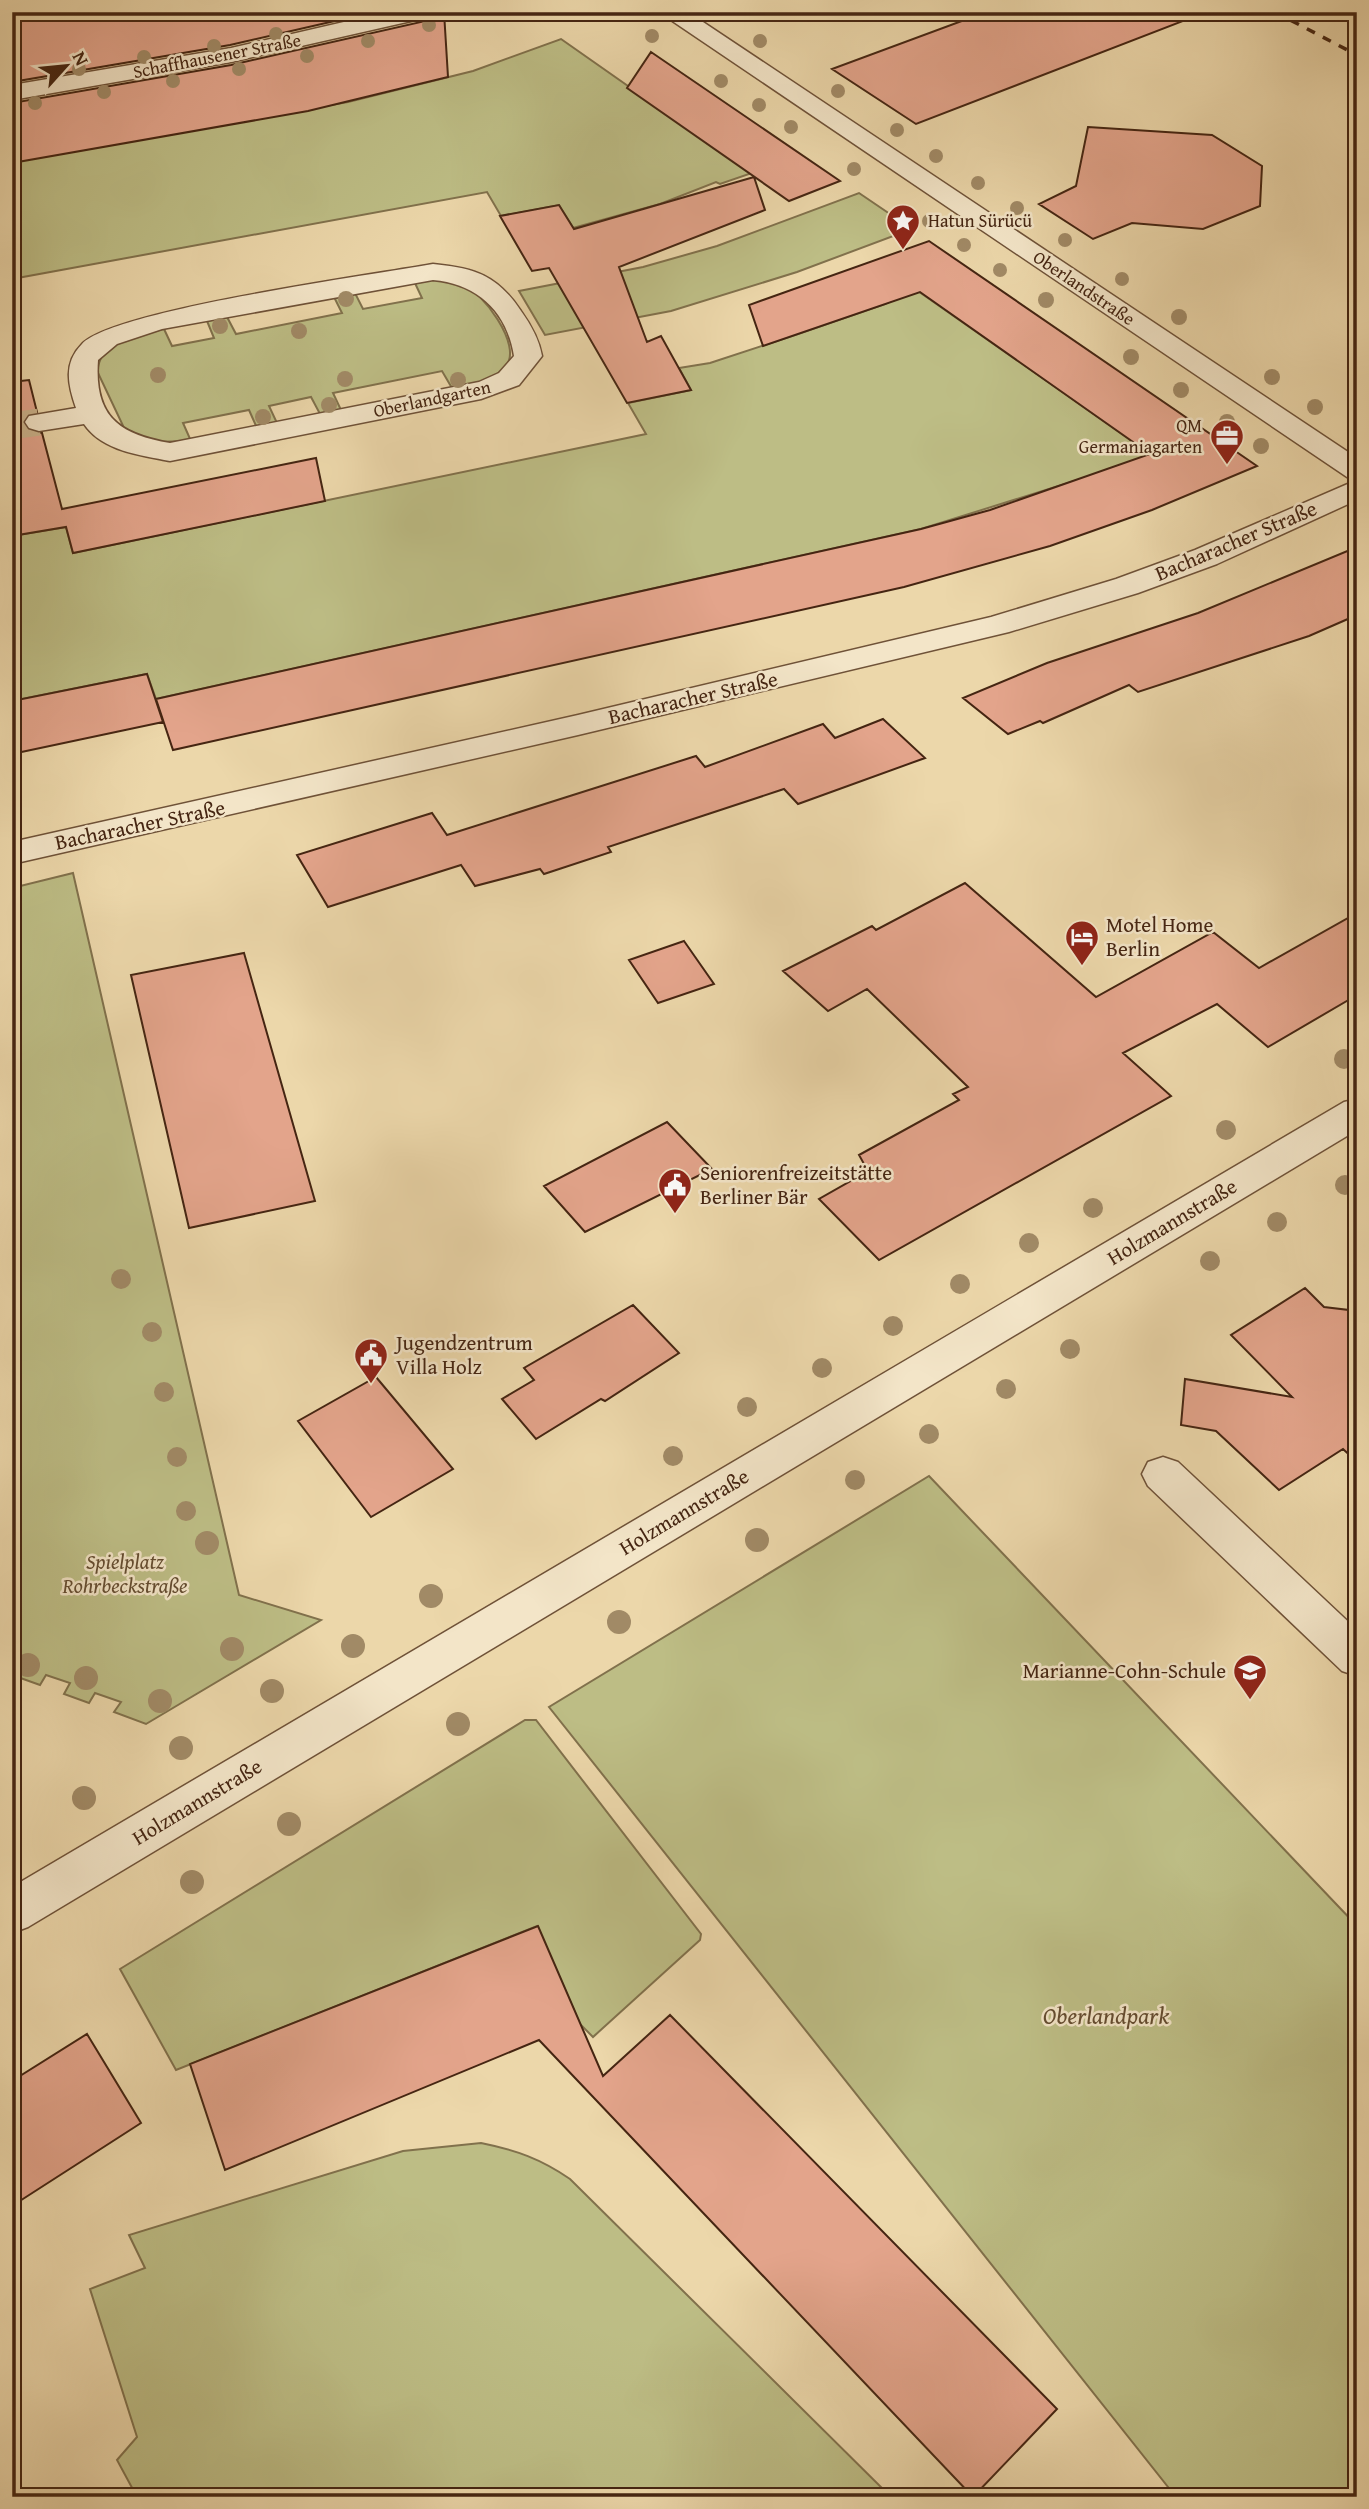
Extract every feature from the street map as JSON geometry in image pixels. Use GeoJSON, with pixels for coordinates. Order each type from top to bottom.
{"type":"FeatureCollection","features":[{"type":"Feature","properties":{"kind":"street","name":"Schaffhausener Straße"},"geometry":{"type":"LineString","coordinates":[[12,93],[231,55],[420,12]]}},
{"type":"Feature","properties":{"kind":"street","name":"Oberlandstraße"},"geometry":{"type":"LineString","coordinates":[[671,12],[1357,471]]}},
{"type":"Feature","properties":{"kind":"street","name":"Oberlandgarten"},"geometry":{"type":"LineString","coordinates":[[451,273],[486,284],[501,299],[527,343],[528,356],[523,366],[506,382],[495,387],[191,450],[170,452],[131,446],[99,425],[89,405],[82,384],[84,360],[92,349],[107,338],[132,328],[410,274],[451,273]]}},
{"type":"Feature","properties":{"kind":"street"},"geometry":{"type":"LineString","coordinates":[[37,413],[89,405]]}},
{"type":"Feature","properties":{"kind":"street","name":"Bacharacher Straße"},"geometry":{"type":"LineString","coordinates":[[12,853],[578,725],[998,625],[1127,586],[1206,557],[1357,489]]}},
{"type":"Feature","properties":{"kind":"street","name":"Holzmannstraße"},"geometry":{"type":"LineString","coordinates":[[15,1904],[1357,1112]]}},
{"type":"Feature","properties":{"kind":"street"},"geometry":{"type":"LineString","coordinates":[[1163,1474],[1357,1658]]}},
{"type":"Feature","properties":{"kind":"green space"},"geometry":{"type":"Polygon","coordinates":[[[561,39],[752,173],[720,184],[716,182],[660,204],[573,228],[559,205],[501,216],[487,192],[12,279],[12,161],[348,102],[473,71],[561,39]]]}},
{"type":"Feature","properties":{"kind":"green space"},"geometry":{"type":"Polygon","coordinates":[[[859,193],[912,229],[797,272],[671,311],[545,335],[519,291],[643,267],[717,246],[859,193]]]}},
{"type":"Feature","properties":{"kind":"green space"},"geometry":{"type":"Polygon","coordinates":[[[434,279],[458,282],[470,288],[498,320],[509,345],[510,357],[506,366],[495,376],[452,388],[442,371],[333,393],[341,410],[320,414],[311,397],[269,406],[277,423],[257,428],[249,410],[183,423],[191,441],[154,442],[125,430],[98,373],[99,362],[104,353],[121,341],[143,333],[164,329],[172,346],[214,338],[207,321],[227,317],[236,334],[342,313],[334,297],[355,293],[363,309],[422,298],[414,281],[434,279]]]}},
{"type":"Feature","properties":{"kind":"green space"},"geometry":{"type":"Polygon","coordinates":[[[915,289],[1154,456],[921,529],[156,699],[147,674],[12,701],[12,536],[66,527],[73,553],[646,434],[628,403],[691,390],[679,368],[710,363],[798,334],[885,304],[915,289]]]}},
{"type":"Feature","properties":{"kind":"green space","name":"Spielplatz Rohrbeckstraße"},"geometry":{"type":"Polygon","coordinates":[[[73,873],[239,1595],[321,1620],[146,1724],[114,1712],[121,1702],[95,1693],[89,1703],[64,1694],[70,1683],[46,1675],[40,1685],[12,1675],[12,1576],[17,1574],[12,1547],[12,888],[73,873]]]}},
{"type":"Feature","properties":{"kind":"green space","name":"Oberlandpark"},"geometry":{"type":"Polygon","coordinates":[[[929,1476],[1357,1926],[1357,2497],[1176,2497],[549,1707],[929,1476]]]}},
{"type":"Feature","properties":{"kind":"green space"},"geometry":{"type":"Polygon","coordinates":[[[525,1720],[536,1720],[701,1934],[700,1940],[593,2037],[580,2024],[537,1926],[176,2070],[120,1969],[525,1720]]]}},
{"type":"Feature","properties":{"kind":"green space"},"geometry":{"type":"Polygon","coordinates":[[[481,2143],[528,2156],[570,2179],[891,2497],[137,2497],[117,2460],[137,2437],[90,2289],[145,2268],[129,2235],[403,2151],[481,2143]]]}},
{"type":"Feature","properties":{"kind":"building"},"geometry":{"type":"Polygon","coordinates":[[[12,12],[374,12],[230,45],[12,82],[12,12]]]}},
{"type":"Feature","properties":{"kind":"building"},"geometry":{"type":"Polygon","coordinates":[[[434,12],[444,12],[448,77],[308,111],[12,163],[12,103],[231,65],[430,20],[434,12]]]}},
{"type":"Feature","properties":{"kind":"building"},"geometry":{"type":"Polygon","coordinates":[[[986,12],[1195,12],[1196,16],[916,124],[832,69],[986,12]]]}},
{"type":"Feature","properties":{"kind":"building"},"geometry":{"type":"Polygon","coordinates":[[[651,52],[840,181],[789,201],[627,88],[651,52]]]}},
{"type":"Feature","properties":{"kind":"building"},"geometry":{"type":"Polygon","coordinates":[[[1088,127],[1212,135],[1262,166],[1260,206],[1203,229],[1132,223],[1093,239],[1039,204],[1076,186],[1088,127]]]}},
{"type":"Feature","properties":{"kind":"building"},"geometry":{"type":"Polygon","coordinates":[[[754,177],[765,210],[619,267],[647,342],[661,336],[691,390],[627,403],[549,268],[532,271],[500,216],[559,205],[574,229],[754,177]]]}},
{"type":"Feature","properties":{"kind":"building"},"geometry":{"type":"Polygon","coordinates":[[[929,241],[1257,466],[1152,510],[1050,546],[904,587],[173,750],[156,699],[921,529],[990,510],[1150,454],[920,292],[763,346],[749,305],[929,241]]]}},
{"type":"Feature","properties":{"kind":"building"},"geometry":{"type":"Polygon","coordinates":[[[29,380],[37,412],[27,415],[23,423],[28,431],[42,433],[62,509],[316,458],[325,501],[73,553],[66,527],[12,536],[12,382],[29,380]]]}},
{"type":"Feature","properties":{"kind":"building"},"geometry":{"type":"Polygon","coordinates":[[[1357,547],[1357,615],[1309,636],[1138,692],[1129,685],[1043,723],[1040,721],[1008,734],[963,698],[1047,663],[1198,613],[1357,547]]]}},
{"type":"Feature","properties":{"kind":"building"},"geometry":{"type":"Polygon","coordinates":[[[147,674],[163,722],[12,754],[12,701],[147,674]]]}},
{"type":"Feature","properties":{"kind":"building"},"geometry":{"type":"Polygon","coordinates":[[[883,719],[925,758],[798,804],[784,789],[608,847],[611,852],[544,874],[540,869],[475,886],[461,865],[328,907],[297,855],[432,813],[447,835],[696,756],[705,767],[823,724],[835,738],[883,719]]]}},
{"type":"Feature","properties":{"kind":"building"},"geometry":{"type":"Polygon","coordinates":[[[965,883],[1096,997],[1213,932],[1259,968],[1357,913],[1357,995],[1268,1047],[1217,1004],[1123,1053],[1171,1096],[879,1260],[819,1199],[868,1171],[859,1155],[959,1100],[953,1094],[968,1087],[867,989],[828,1011],[783,971],[872,926],[876,930],[965,883]]]}},
{"type":"Feature","properties":{"kind":"building"},"geometry":{"type":"Polygon","coordinates":[[[684,941],[714,984],[658,1003],[629,960],[684,941]]]}},
{"type":"Feature","properties":{"kind":"building"},"geometry":{"type":"Polygon","coordinates":[[[244,953],[315,1201],[189,1228],[131,975],[244,953]]]}},
{"type":"Feature","properties":{"kind":"building"},"geometry":{"type":"Polygon","coordinates":[[[667,1122],[712,1169],[585,1232],[544,1186],[667,1122]]]}},
{"type":"Feature","properties":{"kind":"building"},"geometry":{"type":"Polygon","coordinates":[[[1305,1288],[1324,1307],[1357,1311],[1357,1462],[1343,1449],[1279,1490],[1216,1431],[1181,1425],[1185,1379],[1292,1397],[1231,1335],[1305,1288]]]}},
{"type":"Feature","properties":{"kind":"building"},"geometry":{"type":"Polygon","coordinates":[[[633,1305],[679,1353],[605,1401],[601,1399],[536,1439],[502,1399],[534,1380],[524,1368],[633,1305]]]}},
{"type":"Feature","properties":{"kind":"building"},"geometry":{"type":"Polygon","coordinates":[[[376,1377],[453,1469],[371,1517],[298,1421],[376,1377]]]}},
{"type":"Feature","properties":{"kind":"building"},"geometry":{"type":"Polygon","coordinates":[[[538,1926],[603,2076],[670,2015],[1057,2409],[973,2497],[539,2040],[225,2170],[190,2064],[538,1926]]]}},
{"type":"Feature","properties":{"kind":"building"},"geometry":{"type":"Polygon","coordinates":[[[87,2034],[141,2123],[12,2206],[12,2081],[87,2034]]]}},
{"type":"Feature","properties":{"kind":"tunnel"},"geometry":{"type":"LineString","coordinates":[[12,426],[39,422]]}},
{"type":"Feature","properties":{"kind":"railway"},"geometry":{"type":"LineString","coordinates":[[1275,12],[1357,55]]}},
{"type":"Feature","properties":{"kind":"railway"},"geometry":{"type":"LineString","coordinates":[[1344,12],[1357,20]]}},
{"type":"Feature","properties":{"kind":"place","name":"Hatun Sürücü"},"geometry":{"type":"Point","coordinates":[903,251]}},
{"type":"Feature","properties":{"kind":"place","name":"QM Germaniagarten"},"geometry":{"type":"Point","coordinates":[1227,466]}},
{"type":"Feature","properties":{"kind":"place","name":"Motel Home Berlin"},"geometry":{"type":"Point","coordinates":[1082,967]}},
{"type":"Feature","properties":{"kind":"place","name":"Seniorenfreizeitstätte Berliner Bär"},"geometry":{"type":"Point","coordinates":[675,1215]}},
{"type":"Feature","properties":{"kind":"place","name":"Jugendzentrum Villa Holz"},"geometry":{"type":"Point","coordinates":[371,1385]}},
{"type":"Feature","properties":{"kind":"place","name":"Marianne-Cohn-Schule"},"geometry":{"type":"Point","coordinates":[1250,1701]}}]}
